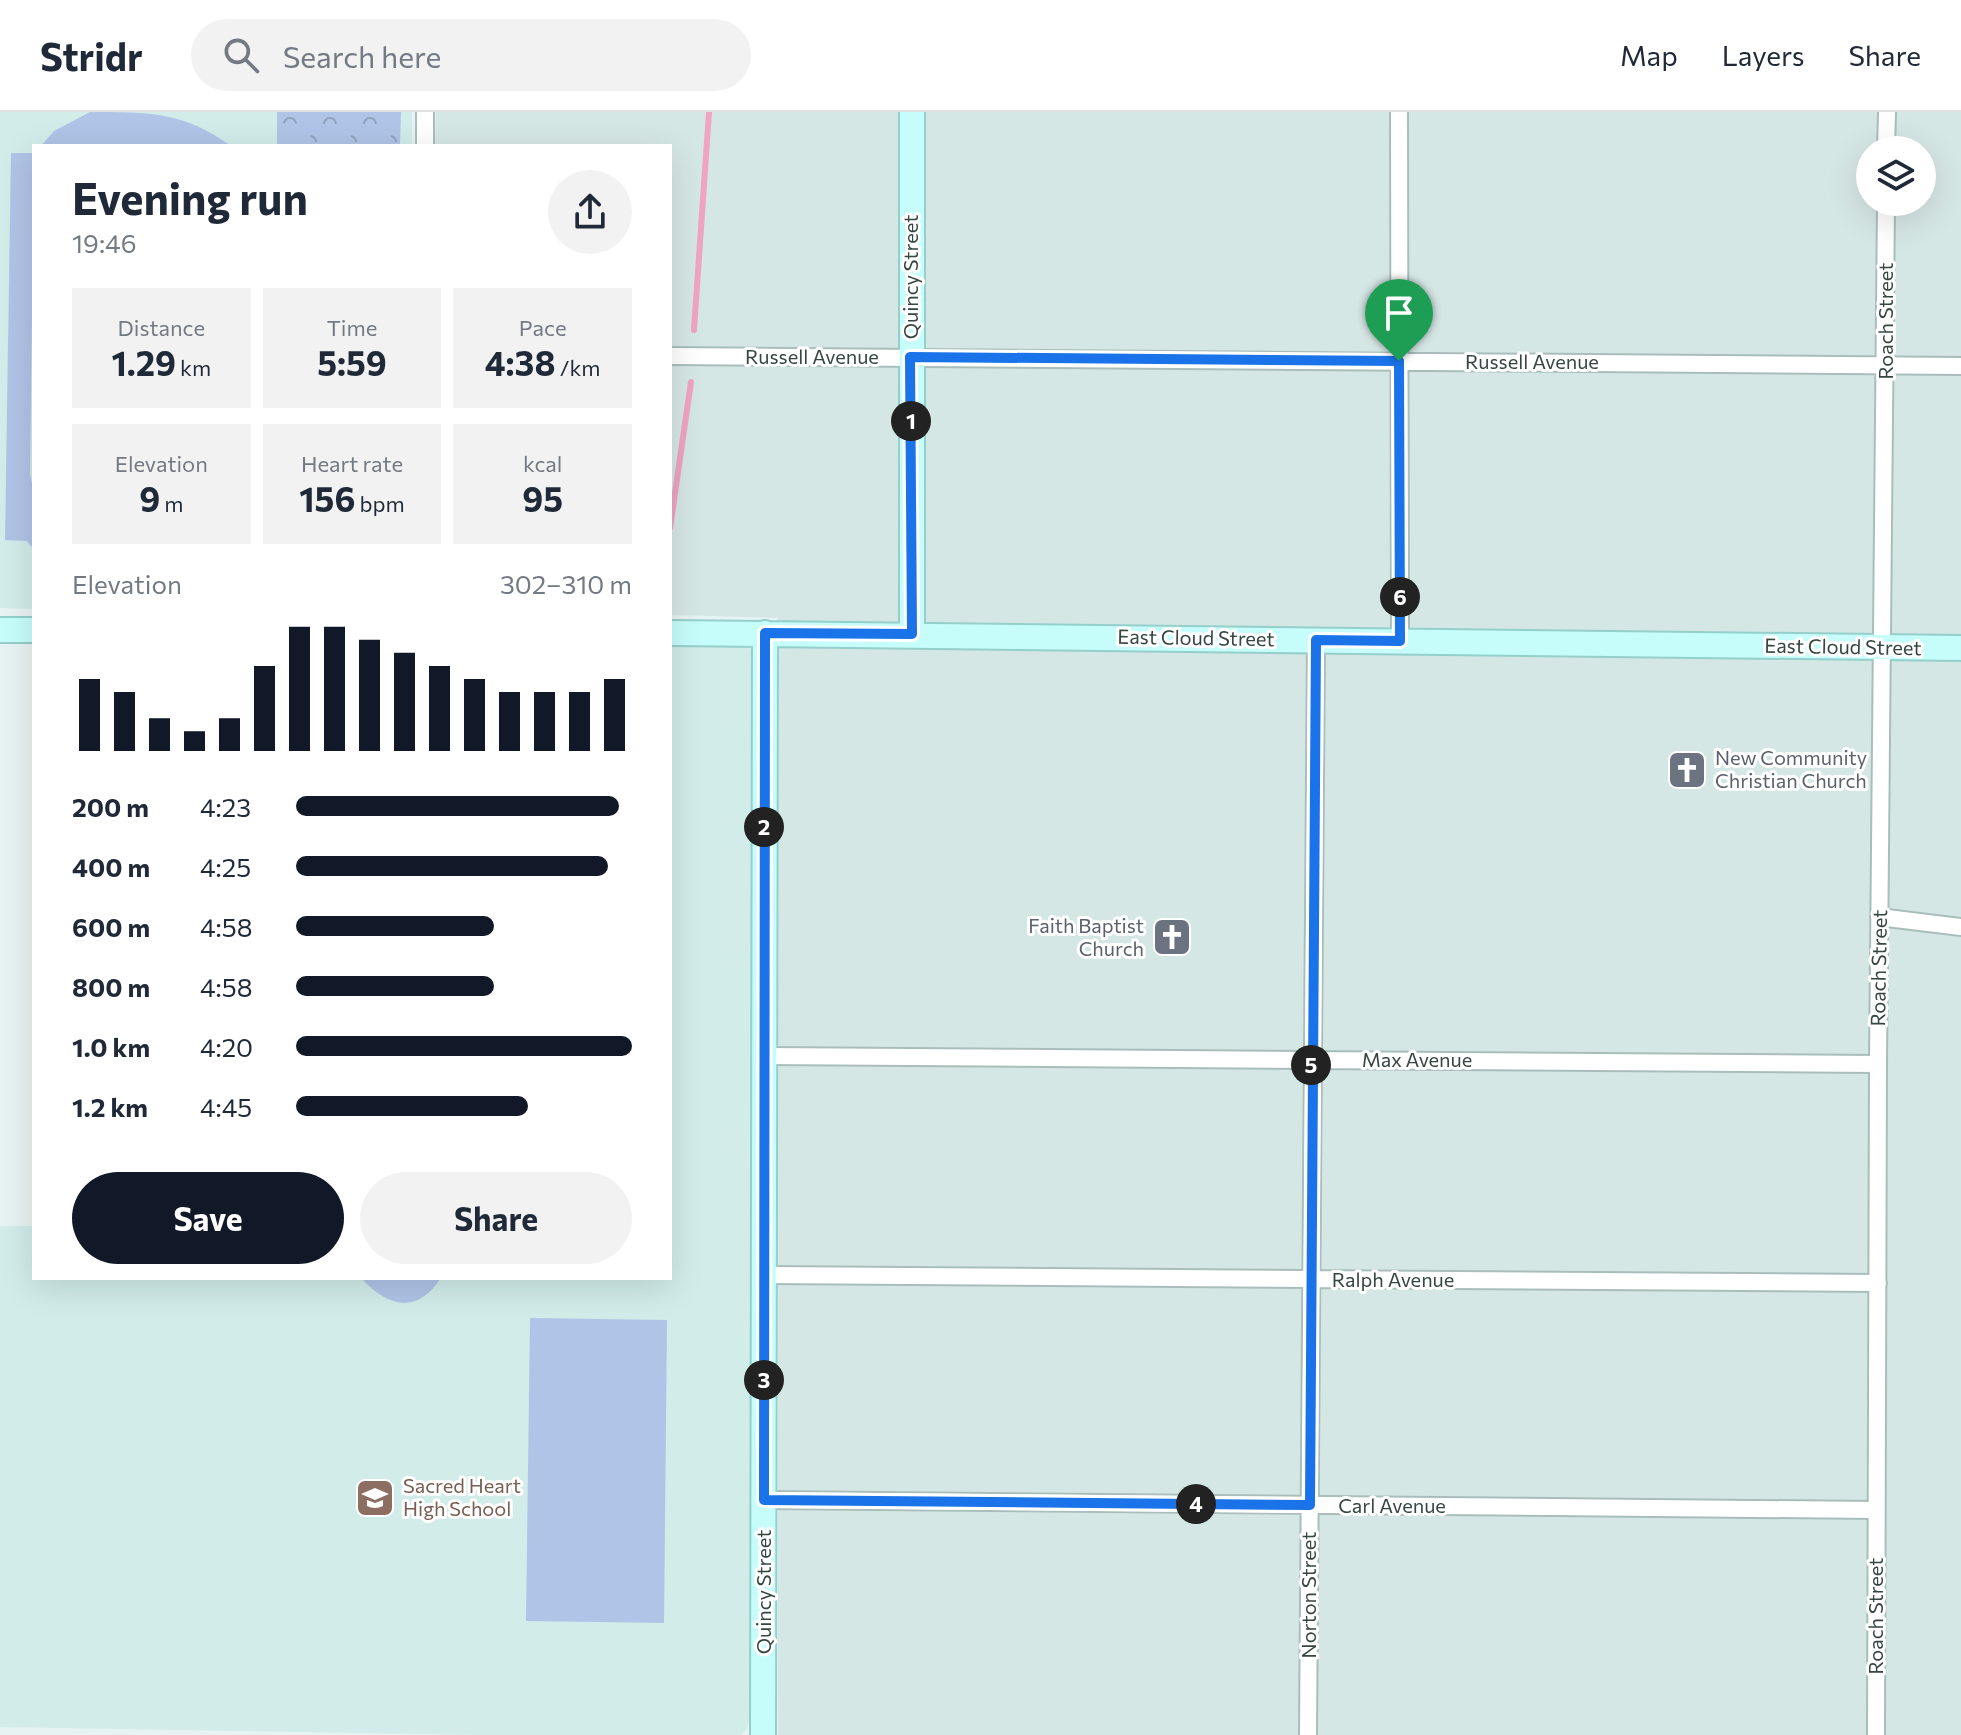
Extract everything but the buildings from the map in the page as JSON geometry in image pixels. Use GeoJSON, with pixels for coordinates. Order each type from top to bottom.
{"type":"FeatureCollection","features":[{"type":"Feature","properties":{"kind":"street"},"geometry":{"type":"LineString","coordinates":[[425,112],[425,144]]}},
{"type":"Feature","properties":{"kind":"street","name":"Quincy Street"},"geometry":{"type":"LineString","coordinates":[[912,112],[912,634]]}},
{"type":"Feature","properties":{"kind":"street"},"geometry":{"type":"LineString","coordinates":[[1399,112],[1400,641]]}},
{"type":"Feature","properties":{"kind":"street"},"geometry":{"type":"LineString","coordinates":[[1886,136],[1887,112]]}},
{"type":"Feature","properties":{"kind":"street","name":"Roach Street"},"geometry":{"type":"LineString","coordinates":[[1876,1735],[1886,216]]}},
{"type":"Feature","properties":{"kind":"street","name":"Russell Avenue"},"geometry":{"type":"LineString","coordinates":[[672,356],[1961,366]]}},
{"type":"Feature","properties":{"kind":"street"},"geometry":{"type":"LineString","coordinates":[[0,630],[32,630]]}},
{"type":"Feature","properties":{"kind":"street","name":"East Cloud Street"},"geometry":{"type":"LineString","coordinates":[[672,633],[1961,648]]}},
{"type":"Feature","properties":{"kind":"street","name":"Quincy Street"},"geometry":{"type":"LineString","coordinates":[[763,1735],[765,633]]}},
{"type":"Feature","properties":{"kind":"street","name":"Norton Street"},"geometry":{"type":"LineString","coordinates":[[1308,1735],[1316,640]]}},
{"type":"Feature","properties":{"kind":"street"},"geometry":{"type":"LineString","coordinates":[[1879,917],[1961,927]]}},
{"type":"Feature","properties":{"kind":"street","name":"Max Avenue"},"geometry":{"type":"LineString","coordinates":[[764,1056],[1878,1064]]}},
{"type":"Feature","properties":{"kind":"street","name":"Ralph Avenue"},"geometry":{"type":"LineString","coordinates":[[764,1275],[1878,1283]]}},
{"type":"Feature","properties":{"kind":"street","name":"Carl Avenue"},"geometry":{"type":"LineString","coordinates":[[764,1500],[1876,1510]]}},
{"type":"Feature","properties":{"kind":"shaded area"},"geometry":{"type":"Polygon","coordinates":[[[0,112],[412,112],[412,144],[32,144],[32,609],[0,608],[0,112]]]}},
{"type":"Feature","properties":{"kind":"shaded area"},"geometry":{"type":"Polygon","coordinates":[[[436,112],[1961,112],[1961,1735],[778,1735],[778,618],[672,615],[672,144],[435,144],[436,112]]]}},
{"type":"Feature","properties":{"kind":"shaded area","name":"Sacred Heart High School"},"geometry":{"type":"Polygon","coordinates":[[[672,646],[744,646],[753,650],[750,1718],[741,1735],[478,1735],[0,1727],[0,1226],[32,1226],[32,1280],[672,1280],[672,646]]]}},
{"type":"Feature","properties":{"kind":"green space"},"geometry":{"type":"Polygon","coordinates":[[[90,112],[149,114],[198,126],[228,144],[43,144],[54,131],[90,112]]]}},
{"type":"Feature","properties":{"kind":"green space"},"geometry":{"type":"Polygon","coordinates":[[[277,112],[401,112],[400,144],[277,144],[277,112]]]}},
{"type":"Feature","properties":{"kind":"green space"},"geometry":{"type":"Polygon","coordinates":[[[280,123],[311,124],[310,144],[280,144],[280,123]]]}},
{"type":"Feature","properties":{"kind":"green space"},"geometry":{"type":"Polygon","coordinates":[[[320,124],[351,124],[351,144],[320,144],[320,124]]]}},
{"type":"Feature","properties":{"kind":"green space"},"geometry":{"type":"Polygon","coordinates":[[[360,125],[391,125],[391,144],[360,144],[360,125]]]}},
{"type":"Feature","properties":{"kind":"green space"},"geometry":{"type":"Polygon","coordinates":[[[11,153],[32,153],[32,547],[27,541],[5,540],[11,153]]]}},
{"type":"Feature","properties":{"kind":"green space"},"geometry":{"type":"Polygon","coordinates":[[[363,1280],[439,1280],[422,1298],[412,1302],[391,1300],[363,1280]]]}},
{"type":"Feature","properties":{"kind":"green space"},"geometry":{"type":"Polygon","coordinates":[[[530,1318],[667,1320],[664,1623],[526,1621],[530,1318]]]}},
{"type":"Feature","properties":{"kind":"waterway"},"geometry":{"type":"LineString","coordinates":[[694,330],[709,112]]}},
{"type":"Feature","properties":{"kind":"waterway"},"geometry":{"type":"LineString","coordinates":[[672,514],[691,382]]}},
{"type":"Feature","properties":{"kind":"place","name":"New Community Christian Church"},"geometry":{"type":"Point","coordinates":[1687,770]}},
{"type":"Feature","properties":{"kind":"place","name":"Faith Baptist Church"},"geometry":{"type":"Point","coordinates":[1172,937]}},
{"type":"Feature","properties":{"kind":"place","name":"Sacred Heart High School"},"geometry":{"type":"Point","coordinates":[375,1498]}},
{"type":"Feature","properties":{"kind":"route"},"geometry":{"type":"LineString","coordinates":[[910,357],[1399,361],[1400,641],[1316,640],[1310,1505],[764,1500],[765,633],[912,634],[910,357]]}}]}
